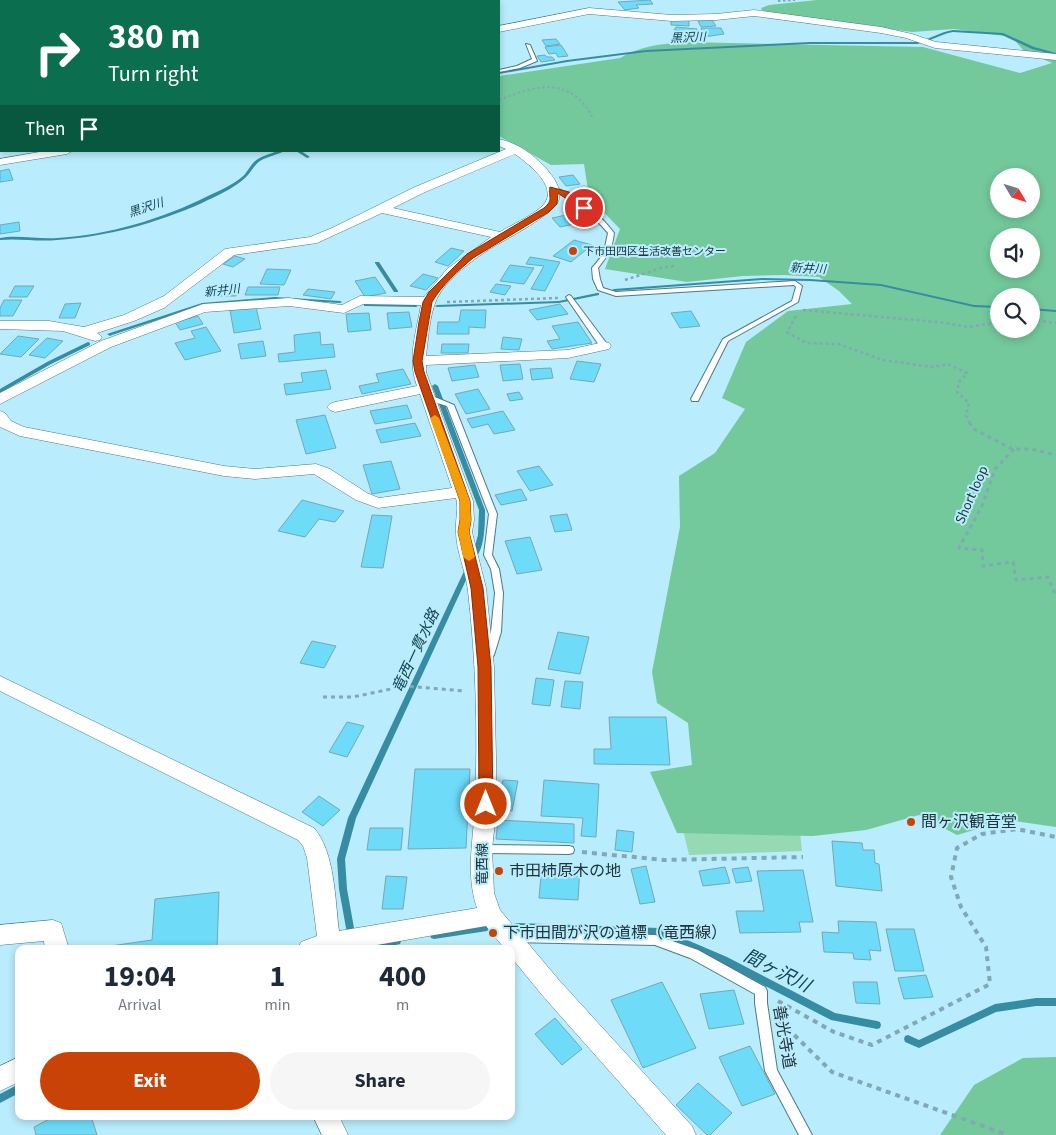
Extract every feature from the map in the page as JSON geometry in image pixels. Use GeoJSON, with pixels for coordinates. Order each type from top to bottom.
{"type":"FeatureCollection","features":[{"type":"Feature","properties":{"kind":"street"},"geometry":{"type":"LineString","coordinates":[[590,11],[591,0]]}},
{"type":"Feature","properties":{"kind":"street"},"geometry":{"type":"LineString","coordinates":[[500,29],[590,11],[672,18],[716,17],[754,13],[849,25],[899,34],[935,45],[1056,57]]}},
{"type":"Feature","properties":{"kind":"street"},"geometry":{"type":"LineString","coordinates":[[500,142],[532,159],[546,176],[553,189]]}},
{"type":"Feature","properties":{"kind":"street"},"geometry":{"type":"LineString","coordinates":[[0,325],[36,324],[87,331],[128,320],[169,299],[218,259],[230,252],[313,240],[336,232],[418,190],[517,150]]}},
{"type":"Feature","properties":{"kind":"street"},"geometry":{"type":"LineString","coordinates":[[0,162],[61,152]]}},
{"type":"Feature","properties":{"kind":"street","name":"竜西線"},"geometry":{"type":"LineString","coordinates":[[515,945],[492,915],[483,893],[482,849],[486,804],[486,692],[477,588],[464,532],[466,520],[462,492],[418,361],[428,302],[432,294],[461,264],[553,204],[555,196],[553,189]]}},
{"type":"Feature","properties":{"kind":"street"},"geometry":{"type":"LineString","coordinates":[[382,208],[502,236]]}},
{"type":"Feature","properties":{"kind":"street"},"geometry":{"type":"LineString","coordinates":[[0,399],[106,344],[203,308],[289,302],[344,309],[360,300],[428,302]]}},
{"type":"Feature","properties":{"kind":"street"},"geometry":{"type":"LineString","coordinates":[[87,331],[106,344]]}},
{"type":"Feature","properties":{"kind":"street"},"geometry":{"type":"LineString","coordinates":[[418,361],[568,354],[604,346]]}},
{"type":"Feature","properties":{"kind":"street"},"geometry":{"type":"LineString","coordinates":[[335,407],[428,395]]}},
{"type":"Feature","properties":{"kind":"street"},"geometry":{"type":"LineString","coordinates":[[0,416],[6,424],[20,431],[224,471],[255,474],[316,469],[325,472],[365,500],[378,503],[462,492]]}},
{"type":"Feature","properties":{"kind":"street"},"geometry":{"type":"LineString","coordinates":[[0,683],[306,834],[313,842],[318,858],[319,945]]}},
{"type":"Feature","properties":{"kind":"street"},"geometry":{"type":"LineString","coordinates":[[325,945],[492,915]]}},
{"type":"Feature","properties":{"kind":"street"},"geometry":{"type":"LineString","coordinates":[[0,935],[53,930],[56,945]]}},
{"type":"Feature","properties":{"kind":"street","name":"竜西線"},"geometry":{"type":"LineString","coordinates":[[515,945],[683,1135]]}},
{"type":"Feature","properties":{"kind":"street"},"geometry":{"type":"LineString","coordinates":[[0,1079],[15,1071]]}},
{"type":"Feature","properties":{"kind":"street"},"geometry":{"type":"LineString","coordinates":[[328,1120],[335,1135]]}},
{"type":"Feature","properties":{"kind":"lane"},"geometry":{"type":"LineString","coordinates":[[500,70],[518,67],[535,60],[528,45]]}},
{"type":"Feature","properties":{"kind":"lane"},"geometry":{"type":"LineString","coordinates":[[553,189],[566,193],[603,222],[611,233],[608,250],[595,266],[594,273],[600,289],[616,294],[746,285],[794,283],[799,286],[795,302],[725,340],[695,399]]}},
{"type":"Feature","properties":{"kind":"lane"},"geometry":{"type":"LineString","coordinates":[[570,299],[604,346]]}},
{"type":"Feature","properties":{"kind":"lane"},"geometry":{"type":"LineString","coordinates":[[428,395],[449,404],[493,514],[488,554],[495,569],[499,593],[496,632],[484,667]]}},
{"type":"Feature","properties":{"kind":"lane"},"geometry":{"type":"LineString","coordinates":[[482,849],[569,850]]}},
{"type":"Feature","properties":{"kind":"lane","name":"善光寺道"},"geometry":{"type":"LineString","coordinates":[[508,937],[655,940],[694,954],[761,991],[771,1071],[806,1135]]}},
{"type":"Feature","properties":{"kind":"path"},"geometry":{"type":"LineString","coordinates":[[500,100],[532,88],[562,88],[574,94],[589,108],[592,117]]}},
{"type":"Feature","properties":{"kind":"path"},"geometry":{"type":"LineString","coordinates":[[605,290],[629,278],[674,266]]}},
{"type":"Feature","properties":{"kind":"path"},"geometry":{"type":"LineString","coordinates":[[428,302],[570,299]]}},
{"type":"Feature","properties":{"kind":"path"},"geometry":{"type":"LineString","coordinates":[[990,324],[969,328],[938,322],[801,310],[787,332],[806,343],[838,344],[883,360],[932,367],[948,364],[967,373],[959,382],[956,392],[969,403],[966,416],[974,429],[1012,449],[1031,449],[1056,455]]}},
{"type":"Feature","properties":{"kind":"path"},"geometry":{"type":"LineString","coordinates":[[1040,321],[1056,322]]}},
{"type":"Feature","properties":{"kind":"path","name":"Short loop"},"geometry":{"type":"LineString","coordinates":[[1012,449],[995,469],[982,506],[959,548],[982,550],[983,566],[1013,562],[1016,580],[1048,577],[1056,596]]}},
{"type":"Feature","properties":{"kind":"path"},"geometry":{"type":"LineString","coordinates":[[323,697],[353,697],[405,686],[486,692]]}},
{"type":"Feature","properties":{"kind":"path"},"geometry":{"type":"LineString","coordinates":[[761,991],[834,1032],[872,1045],[990,984],[986,947],[961,907],[951,877],[957,848],[982,834],[1017,829],[1056,838]]}},
{"type":"Feature","properties":{"kind":"path"},"geometry":{"type":"LineString","coordinates":[[569,850],[613,857],[695,861],[803,857]]}},
{"type":"Feature","properties":{"kind":"path"},"geometry":{"type":"LineString","coordinates":[[761,991],[770,1012],[832,1072],[1008,1135]]}},
{"type":"Feature","properties":{"kind":"green space"},"geometry":{"type":"Polygon","coordinates":[[[817,0],[1056,0],[1056,827],[1008,820],[957,835],[919,815],[866,830],[813,836],[677,833],[650,772],[692,765],[688,723],[657,703],[652,672],[680,527],[679,476],[715,453],[745,409],[722,398],[746,342],[788,311],[852,304],[839,291],[819,277],[784,275],[743,276],[687,282],[605,269],[620,229],[589,197],[584,164],[551,165],[500,137],[500,76],[620,58],[643,48],[684,42],[923,47],[1020,73],[1052,63],[1023,50],[1012,37],[954,29],[912,32],[763,12],[761,8],[769,5],[817,0]]]}},
{"type":"Feature","properties":{"kind":"green space"},"geometry":{"type":"Polygon","coordinates":[[[675,796],[800,832],[802,851],[689,855],[675,796]]]}},
{"type":"Feature","properties":{"kind":"green space"},"geometry":{"type":"Polygon","coordinates":[[[1056,1057],[1056,1135],[940,1135],[974,1085],[1023,1058],[1056,1057]]]}},
{"type":"Feature","properties":{"kind":"building"},"geometry":{"type":"Polygon","coordinates":[[[650,0],[653,4],[636,5],[639,8],[625,10],[618,2],[650,0]]]}},
{"type":"Feature","properties":{"kind":"building"},"geometry":{"type":"Polygon","coordinates":[[[671,20],[689,20],[689,26],[671,25],[671,20]]]}},
{"type":"Feature","properties":{"kind":"building"},"geometry":{"type":"Polygon","coordinates":[[[712,20],[716,26],[701,27],[698,21],[712,20]]]}},
{"type":"Feature","properties":{"kind":"building"},"geometry":{"type":"Polygon","coordinates":[[[676,27],[697,29],[695,33],[674,30],[676,27]]]}},
{"type":"Feature","properties":{"kind":"building"},"geometry":{"type":"Polygon","coordinates":[[[701,28],[721,28],[724,34],[704,37],[701,28]]]}},
{"type":"Feature","properties":{"kind":"building"},"geometry":{"type":"Polygon","coordinates":[[[556,39],[560,44],[546,46],[542,40],[556,39]]]}},
{"type":"Feature","properties":{"kind":"building"},"geometry":{"type":"Polygon","coordinates":[[[561,45],[568,56],[558,57],[556,53],[549,54],[545,47],[561,45]]]}},
{"type":"Feature","properties":{"kind":"building"},"geometry":{"type":"Polygon","coordinates":[[[545,55],[555,60],[541,62],[537,56],[545,55]]]}},
{"type":"Feature","properties":{"kind":"building"},"geometry":{"type":"Polygon","coordinates":[[[9,169],[13,180],[0,182],[0,171],[9,169]]]}},
{"type":"Feature","properties":{"kind":"building"},"geometry":{"type":"Polygon","coordinates":[[[573,175],[580,184],[566,186],[559,177],[573,175]]]}},
{"type":"Feature","properties":{"kind":"building"},"geometry":{"type":"Polygon","coordinates":[[[576,213],[585,222],[560,227],[552,218],[576,213]]]}},
{"type":"Feature","properties":{"kind":"building"},"geometry":{"type":"Polygon","coordinates":[[[19,222],[20,231],[0,234],[0,225],[19,222]]]}},
{"type":"Feature","properties":{"kind":"building","name":"下市田四区生活改善センター"},"geometry":{"type":"Polygon","coordinates":[[[574,240],[592,245],[571,262],[553,256],[574,240]]]}},
{"type":"Feature","properties":{"kind":"building"},"geometry":{"type":"Polygon","coordinates":[[[451,248],[464,251],[448,266],[435,262],[451,248]]]}},
{"type":"Feature","properties":{"kind":"building"},"geometry":{"type":"Polygon","coordinates":[[[235,256],[245,259],[233,267],[223,264],[235,256]]]}},
{"type":"Feature","properties":{"kind":"building"},"geometry":{"type":"Polygon","coordinates":[[[530,257],[560,262],[545,291],[531,289],[544,266],[526,264],[530,257]]]}},
{"type":"Feature","properties":{"kind":"building"},"geometry":{"type":"Polygon","coordinates":[[[510,265],[534,268],[524,284],[500,281],[510,265]]]}},
{"type":"Feature","properties":{"kind":"building"},"geometry":{"type":"Polygon","coordinates":[[[267,269],[291,270],[284,285],[260,284],[267,269]]]}},
{"type":"Feature","properties":{"kind":"building"},"geometry":{"type":"Polygon","coordinates":[[[423,274],[438,278],[426,290],[410,286],[423,274]]]}},
{"type":"Feature","properties":{"kind":"building"},"geometry":{"type":"Polygon","coordinates":[[[375,277],[386,293],[365,297],[355,281],[375,277]]]}},
{"type":"Feature","properties":{"kind":"building"},"geometry":{"type":"Polygon","coordinates":[[[496,284],[511,286],[505,295],[490,292],[496,284]]]}},
{"type":"Feature","properties":{"kind":"building"},"geometry":{"type":"Polygon","coordinates":[[[15,286],[34,286],[27,297],[9,297],[15,286]]]}},
{"type":"Feature","properties":{"kind":"building"},"geometry":{"type":"Polygon","coordinates":[[[248,287],[280,287],[278,295],[245,295],[248,287]]]}},
{"type":"Feature","properties":{"kind":"building"},"geometry":{"type":"Polygon","coordinates":[[[211,288],[239,288],[236,296],[208,296],[211,288]]]}},
{"type":"Feature","properties":{"kind":"building"},"geometry":{"type":"Polygon","coordinates":[[[308,289],[335,292],[331,299],[303,295],[308,289]]]}},
{"type":"Feature","properties":{"kind":"building"},"geometry":{"type":"Polygon","coordinates":[[[4,300],[22,300],[13,316],[0,316],[0,308],[4,300]]]}},
{"type":"Feature","properties":{"kind":"building"},"geometry":{"type":"Polygon","coordinates":[[[81,303],[75,318],[59,318],[65,304],[81,303]]]}},
{"type":"Feature","properties":{"kind":"building"},"geometry":{"type":"Polygon","coordinates":[[[560,304],[568,314],[537,320],[529,310],[560,304]]]}},
{"type":"Feature","properties":{"kind":"building"},"geometry":{"type":"Polygon","coordinates":[[[256,307],[261,329],[234,333],[230,310],[256,307]]]}},
{"type":"Feature","properties":{"kind":"building"},"geometry":{"type":"Polygon","coordinates":[[[461,310],[486,310],[485,328],[469,327],[469,334],[437,334],[438,322],[459,322],[461,310]]]}},
{"type":"Feature","properties":{"kind":"building"},"geometry":{"type":"Polygon","coordinates":[[[691,311],[700,326],[680,328],[671,313],[691,311]]]}},
{"type":"Feature","properties":{"kind":"building"},"geometry":{"type":"Polygon","coordinates":[[[409,312],[412,327],[389,329],[387,313],[409,312]]]}},
{"type":"Feature","properties":{"kind":"building"},"geometry":{"type":"Polygon","coordinates":[[[369,313],[371,330],[348,332],[346,314],[369,313]]]}},
{"type":"Feature","properties":{"kind":"building"},"geometry":{"type":"Polygon","coordinates":[[[198,316],[203,324],[180,330],[175,322],[198,316]]]}},
{"type":"Feature","properties":{"kind":"building"},"geometry":{"type":"Polygon","coordinates":[[[578,322],[592,343],[552,349],[547,341],[560,339],[552,326],[578,322]]]}},
{"type":"Feature","properties":{"kind":"building"},"geometry":{"type":"Polygon","coordinates":[[[206,327],[221,351],[185,360],[175,343],[195,338],[191,331],[206,327]]]}},
{"type":"Feature","properties":{"kind":"building"},"geometry":{"type":"Polygon","coordinates":[[[320,332],[321,345],[333,344],[335,357],[279,362],[278,354],[295,352],[294,335],[320,332]]]}},
{"type":"Feature","properties":{"kind":"building"},"geometry":{"type":"Polygon","coordinates":[[[18,336],[39,339],[21,357],[0,354],[18,336]]]}},
{"type":"Feature","properties":{"kind":"building"},"geometry":{"type":"Polygon","coordinates":[[[503,337],[522,339],[519,350],[501,349],[503,337]]]}},
{"type":"Feature","properties":{"kind":"building"},"geometry":{"type":"Polygon","coordinates":[[[47,338],[63,341],[45,358],[29,355],[47,338]]]}},
{"type":"Feature","properties":{"kind":"building"},"geometry":{"type":"Polygon","coordinates":[[[263,341],[266,356],[241,359],[238,344],[263,341]]]}},
{"type":"Feature","properties":{"kind":"building"},"geometry":{"type":"Polygon","coordinates":[[[442,344],[469,344],[468,353],[441,353],[442,344]]]}},
{"type":"Feature","properties":{"kind":"building"},"geometry":{"type":"Polygon","coordinates":[[[577,361],[601,364],[594,382],[570,379],[577,361]]]}},
{"type":"Feature","properties":{"kind":"building"},"geometry":{"type":"Polygon","coordinates":[[[520,364],[523,379],[503,381],[500,365],[520,364]]]}},
{"type":"Feature","properties":{"kind":"building"},"geometry":{"type":"Polygon","coordinates":[[[475,365],[479,377],[452,381],[448,368],[475,365]]]}},
{"type":"Feature","properties":{"kind":"building"},"geometry":{"type":"Polygon","coordinates":[[[551,368],[553,378],[532,380],[530,369],[551,368]]]}},
{"type":"Feature","properties":{"kind":"building"},"geometry":{"type":"Polygon","coordinates":[[[403,369],[411,384],[362,394],[359,386],[379,382],[376,374],[403,369]]]}},
{"type":"Feature","properties":{"kind":"building"},"geometry":{"type":"Polygon","coordinates":[[[326,370],[331,389],[286,395],[284,384],[303,382],[301,373],[326,370]]]}},
{"type":"Feature","properties":{"kind":"building"},"geometry":{"type":"Polygon","coordinates":[[[478,389],[490,409],[466,414],[455,394],[478,389]]]}},
{"type":"Feature","properties":{"kind":"building"},"geometry":{"type":"Polygon","coordinates":[[[519,392],[523,399],[510,401],[507,394],[519,392]]]}},
{"type":"Feature","properties":{"kind":"building"},"geometry":{"type":"Polygon","coordinates":[[[407,405],[412,418],[375,424],[370,411],[407,405]]]}},
{"type":"Feature","properties":{"kind":"building"},"geometry":{"type":"Polygon","coordinates":[[[503,411],[515,430],[494,434],[488,424],[472,428],[467,419],[503,411]]]}},
{"type":"Feature","properties":{"kind":"building"},"geometry":{"type":"Polygon","coordinates":[[[325,415],[336,448],[306,454],[296,420],[325,415]]]}},
{"type":"Feature","properties":{"kind":"building"},"geometry":{"type":"Polygon","coordinates":[[[415,423],[421,436],[381,443],[376,430],[415,423]]]}},
{"type":"Feature","properties":{"kind":"building"},"geometry":{"type":"Polygon","coordinates":[[[391,461],[400,489],[372,494],[363,465],[391,461]]]}},
{"type":"Feature","properties":{"kind":"building"},"geometry":{"type":"Polygon","coordinates":[[[539,466],[553,485],[530,491],[517,471],[539,466]]]}},
{"type":"Feature","properties":{"kind":"building"},"geometry":{"type":"Polygon","coordinates":[[[521,489],[527,500],[501,505],[495,495],[521,489]]]}},
{"type":"Feature","properties":{"kind":"building"},"geometry":{"type":"Polygon","coordinates":[[[302,500],[344,511],[335,522],[319,519],[305,537],[278,531],[302,500]]]}},
{"type":"Feature","properties":{"kind":"building"},"geometry":{"type":"Polygon","coordinates":[[[567,514],[572,530],[555,532],[550,516],[567,514]]]}},
{"type":"Feature","properties":{"kind":"building"},"geometry":{"type":"Polygon","coordinates":[[[372,515],[392,516],[383,568],[361,567],[372,515]]]}},
{"type":"Feature","properties":{"kind":"building"},"geometry":{"type":"Polygon","coordinates":[[[530,537],[542,570],[517,574],[505,541],[530,537]]]}},
{"type":"Feature","properties":{"kind":"building"},"geometry":{"type":"Polygon","coordinates":[[[558,632],[589,637],[580,674],[548,669],[558,632]]]}},
{"type":"Feature","properties":{"kind":"building"},"geometry":{"type":"Polygon","coordinates":[[[312,641],[336,646],[324,668],[300,663],[312,641]]]}},
{"type":"Feature","properties":{"kind":"building"},"geometry":{"type":"Polygon","coordinates":[[[536,678],[554,680],[550,706],[532,704],[536,678]]]}},
{"type":"Feature","properties":{"kind":"building"},"geometry":{"type":"Polygon","coordinates":[[[565,681],[583,682],[580,709],[561,707],[565,681]]]}},
{"type":"Feature","properties":{"kind":"building"},"geometry":{"type":"Polygon","coordinates":[[[609,717],[666,717],[670,765],[594,764],[594,749],[611,749],[609,717]]]}},
{"type":"Feature","properties":{"kind":"building"},"geometry":{"type":"Polygon","coordinates":[[[347,722],[364,726],[347,757],[329,752],[347,722]]]}},
{"type":"Feature","properties":{"kind":"building"},"geometry":{"type":"Polygon","coordinates":[[[415,769],[470,769],[466,848],[408,849],[415,769]]]}},
{"type":"Feature","properties":{"kind":"building"},"geometry":{"type":"Polygon","coordinates":[[[503,780],[518,781],[512,811],[497,809],[503,780]]]}},
{"type":"Feature","properties":{"kind":"building"},"geometry":{"type":"Polygon","coordinates":[[[544,780],[599,784],[596,837],[581,836],[583,818],[541,816],[544,780]]]}},
{"type":"Feature","properties":{"kind":"building"},"geometry":{"type":"Polygon","coordinates":[[[319,796],[340,810],[323,826],[302,812],[319,796]]]}},
{"type":"Feature","properties":{"kind":"building"},"geometry":{"type":"Polygon","coordinates":[[[498,820],[574,824],[574,843],[496,839],[498,820]]]}},
{"type":"Feature","properties":{"kind":"building"},"geometry":{"type":"Polygon","coordinates":[[[370,828],[403,828],[401,850],[367,850],[370,828]]]}},
{"type":"Feature","properties":{"kind":"building"},"geometry":{"type":"Polygon","coordinates":[[[617,830],[634,832],[632,852],[615,850],[617,830]]]}},
{"type":"Feature","properties":{"kind":"building"},"geometry":{"type":"Polygon","coordinates":[[[832,841],[862,843],[863,850],[874,850],[875,863],[879,864],[882,891],[836,886],[832,841]]]}},
{"type":"Feature","properties":{"kind":"building"},"geometry":{"type":"Polygon","coordinates":[[[542,864],[580,867],[578,900],[539,898],[542,864]]]}},
{"type":"Feature","properties":{"kind":"building"},"geometry":{"type":"Polygon","coordinates":[[[646,866],[655,902],[640,904],[631,869],[646,866]]]}},
{"type":"Feature","properties":{"kind":"building"},"geometry":{"type":"Polygon","coordinates":[[[725,867],[730,883],[703,886],[699,871],[725,867]]]}},
{"type":"Feature","properties":{"kind":"building"},"geometry":{"type":"Polygon","coordinates":[[[748,867],[752,881],[736,883],[732,869],[748,867]]]}},
{"type":"Feature","properties":{"kind":"building"},"geometry":{"type":"Polygon","coordinates":[[[803,870],[813,922],[799,922],[801,932],[740,933],[736,911],[764,911],[757,871],[803,870]]]}},
{"type":"Feature","properties":{"kind":"building"},"geometry":{"type":"Polygon","coordinates":[[[386,876],[407,877],[403,909],[382,909],[386,876]]]}},
{"type":"Feature","properties":{"kind":"building"},"geometry":{"type":"Polygon","coordinates":[[[219,892],[217,945],[118,945],[152,940],[155,899],[219,892]]]}},
{"type":"Feature","properties":{"kind":"building"},"geometry":{"type":"Polygon","coordinates":[[[838,921],[876,922],[881,951],[869,950],[871,960],[854,959],[853,953],[824,952],[822,932],[839,933],[838,921]]]}},
{"type":"Feature","properties":{"kind":"building"},"geometry":{"type":"Polygon","coordinates":[[[886,929],[914,929],[924,971],[895,971],[886,929]]]}},
{"type":"Feature","properties":{"kind":"building"},"geometry":{"type":"Polygon","coordinates":[[[926,975],[933,997],[904,999],[898,978],[926,975]]]}},
{"type":"Feature","properties":{"kind":"building"},"geometry":{"type":"Polygon","coordinates":[[[662,982],[696,1048],[643,1068],[611,1000],[662,982]]]}},
{"type":"Feature","properties":{"kind":"building"},"geometry":{"type":"Polygon","coordinates":[[[853,982],[877,982],[880,1004],[856,1003],[853,982]]]}},
{"type":"Feature","properties":{"kind":"building"},"geometry":{"type":"Polygon","coordinates":[[[734,990],[744,1024],[709,1029],[700,994],[734,990]]]}},
{"type":"Feature","properties":{"kind":"building"},"geometry":{"type":"Polygon","coordinates":[[[555,1018],[582,1049],[562,1065],[535,1034],[555,1018]]]}},
{"type":"Feature","properties":{"kind":"building"},"geometry":{"type":"Polygon","coordinates":[[[750,1046],[775,1094],[742,1106],[719,1057],[750,1046]]]}},
{"type":"Feature","properties":{"kind":"building"},"geometry":{"type":"Polygon","coordinates":[[[698,1083],[732,1113],[710,1135],[707,1135],[676,1105],[698,1083]]]}},
{"type":"Feature","properties":{"kind":"building"},"geometry":{"type":"Polygon","coordinates":[[[47,1120],[92,1120],[97,1135],[36,1135],[34,1127],[47,1120]]]}},
{"type":"Feature","properties":{"kind":"waterway","name":"黒沢川"},"geometry":{"type":"LineString","coordinates":[[500,73],[567,61],[646,51],[810,43],[917,43],[953,31],[1003,34],[1033,48],[1056,54]]}},
{"type":"Feature","properties":{"kind":"waterway","name":"黒沢川"},"geometry":{"type":"LineString","coordinates":[[0,239],[73,237],[106,232],[154,219],[215,195],[243,178],[258,161],[280,152]]}},
{"type":"Feature","properties":{"kind":"waterway","name":"竜西一貫水路"},"geometry":{"type":"LineString","coordinates":[[300,152],[308,157]]}},
{"type":"Feature","properties":{"kind":"waterway","name":"竜西一貫水路"},"geometry":{"type":"LineString","coordinates":[[377,263],[396,291]]}},
{"type":"Feature","properties":{"kind":"waterway","name":"新井川"},"geometry":{"type":"LineString","coordinates":[[614,290],[762,279],[810,280],[881,285],[974,306],[990,307]]}},
{"type":"Feature","properties":{"kind":"waterway","name":"新井川"},"geometry":{"type":"LineString","coordinates":[[437,306],[559,302],[597,294]]}},
{"type":"Feature","properties":{"kind":"waterway","name":"新井川"},"geometry":{"type":"LineString","coordinates":[[110,334],[202,304],[275,298],[340,302]]}},
{"type":"Feature","properties":{"kind":"waterway","name":"新井川"},"geometry":{"type":"LineString","coordinates":[[366,305],[416,306]]}},
{"type":"Feature","properties":{"kind":"waterway","name":"新井川"},"geometry":{"type":"LineString","coordinates":[[1040,310],[1056,311]]}},
{"type":"Feature","properties":{"kind":"waterway","name":"新井川"},"geometry":{"type":"LineString","coordinates":[[0,391],[49,363],[88,344]]}},
{"type":"Feature","properties":{"kind":"waterway","name":"竜西一貫水路"},"geometry":{"type":"LineString","coordinates":[[435,386],[482,510],[481,535],[473,558]]}},
{"type":"Feature","properties":{"kind":"waterway","name":"竜西一貫水路"},"geometry":{"type":"LineString","coordinates":[[350,928],[343,889],[341,859],[352,818],[469,567]]}},
{"type":"Feature","properties":{"kind":"waterway","name":"間ヶ沢川"},"geometry":{"type":"LineString","coordinates":[[434,935],[487,927]]}},
{"type":"Feature","properties":{"kind":"waterway","name":"間ヶ沢川"},"geometry":{"type":"LineString","coordinates":[[517,927],[659,932],[724,960],[834,1017],[877,1025]]}},
{"type":"Feature","properties":{"kind":"waterway","name":"間ヶ沢川"},"geometry":{"type":"LineString","coordinates":[[380,945],[397,941]]}},
{"type":"Feature","properties":{"kind":"waterway","name":"間ヶ沢川"},"geometry":{"type":"LineString","coordinates":[[908,1039],[919,1044],[995,1008],[1036,1002],[1056,1002]]}},
{"type":"Feature","properties":{"kind":"waterway","name":"間ヶ沢川"},"geometry":{"type":"LineString","coordinates":[[0,1099],[15,1090]]}},
{"type":"Feature","properties":{"kind":"slow traffic"},"geometry":{"type":"LineString","coordinates":[[435,418],[465,501],[466,520],[464,532],[469,557]]}},
{"type":"Feature","properties":{"kind":"place","name":"下市田四区生活改善センター"},"geometry":{"type":"Point","coordinates":[573,251]}},
{"type":"Feature","properties":{"kind":"place","name":"間ヶ沢観音堂"},"geometry":{"type":"Point","coordinates":[911,822]}},
{"type":"Feature","properties":{"kind":"place","name":"市田柿原木の地"},"geometry":{"type":"Point","coordinates":[499,871]}},
{"type":"Feature","properties":{"kind":"place","name":"下市田間が沢の道標（竜西線）"},"geometry":{"type":"Point","coordinates":[493,933]}},
{"type":"Feature","properties":{"kind":"route"},"geometry":{"type":"LineString","coordinates":[[486,804],[484,667],[477,588],[464,532],[466,520],[465,501],[419,372],[418,361],[424,322],[428,302],[432,294],[461,264],[470,256],[546,210],[553,204],[555,196],[553,189],[566,193],[584,208]]}}]}
